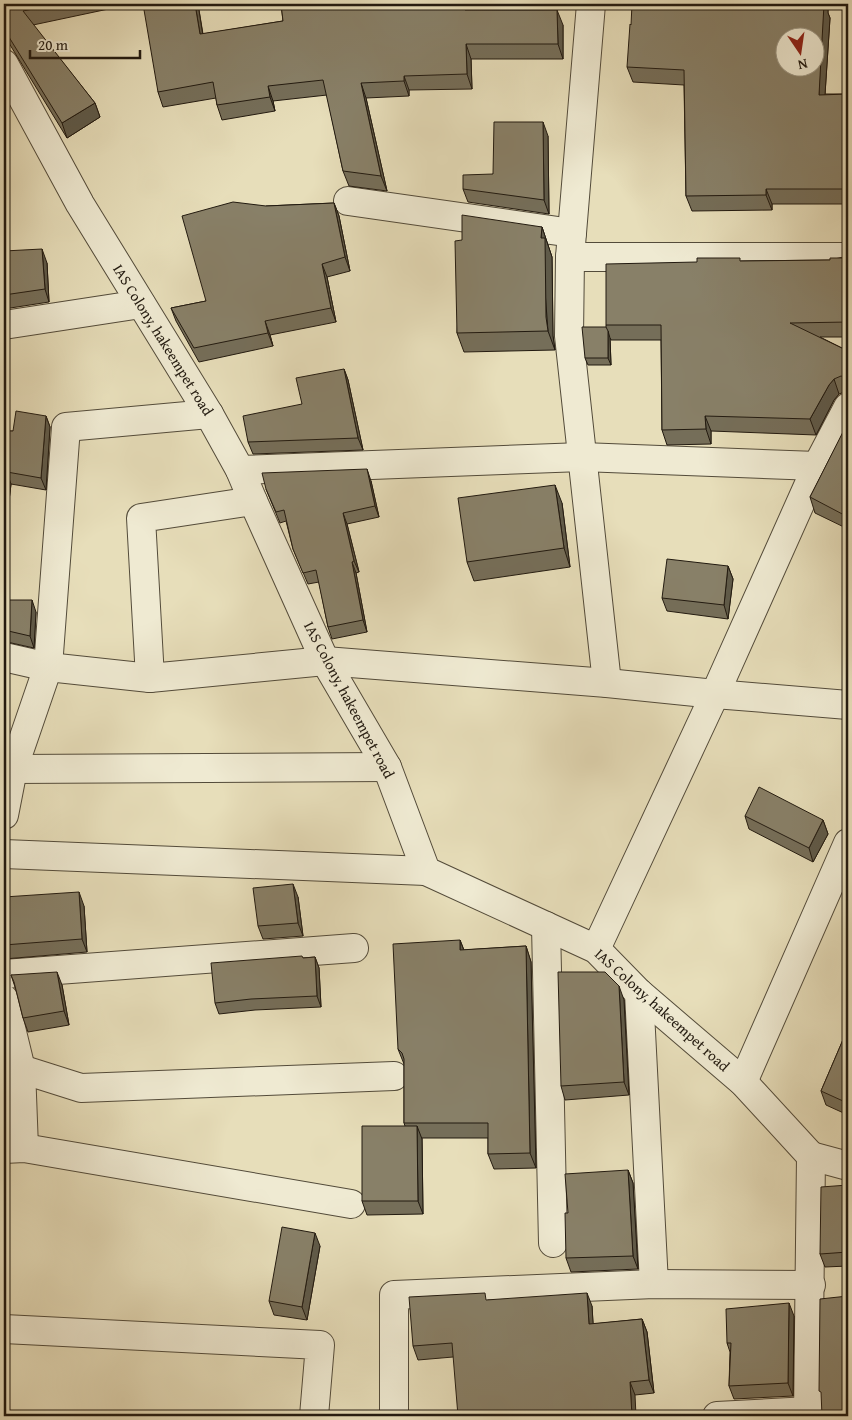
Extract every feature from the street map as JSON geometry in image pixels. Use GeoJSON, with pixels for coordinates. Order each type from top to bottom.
{"type":"FeatureCollection","features":[{"type":"Feature","properties":{"kind":"street"},"geometry":{"type":"LineString","coordinates":[[590,4],[571,245],[569,336],[607,683]]}},
{"type":"Feature","properties":{"kind":"street","name":"IAS Colony, hakeempet road"},"geometry":{"type":"LineString","coordinates":[[4,64],[80,204],[209,414],[240,470],[252,502],[325,661],[387,767],[426,871],[596,949],[639,993],[743,1082],[811,1156]]}},
{"type":"Feature","properties":{"kind":"street"},"geometry":{"type":"LineString","coordinates":[[348,201],[571,245],[848,257]]}},
{"type":"Feature","properties":{"kind":"street"},"geometry":{"type":"LineString","coordinates":[[4,325],[141,304]]}},
{"type":"Feature","properties":{"kind":"street"},"geometry":{"type":"LineString","coordinates":[[596,949],[817,466],[848,407]]}},
{"type":"Feature","properties":{"kind":"street"},"geometry":{"type":"LineString","coordinates":[[4,815],[14,769],[48,667],[66,427],[209,414]]}},
{"type":"Feature","properties":{"kind":"street"},"geometry":{"type":"LineString","coordinates":[[240,470],[582,457],[817,466]]}},
{"type":"Feature","properties":{"kind":"street"},"geometry":{"type":"LineString","coordinates":[[150,678],[141,518],[252,502]]}},
{"type":"Feature","properties":{"kind":"street"},"geometry":{"type":"LineString","coordinates":[[4,657],[48,667],[150,678],[325,661],[607,683],[848,705]]}},
{"type":"Feature","properties":{"kind":"street"},"geometry":{"type":"LineString","coordinates":[[14,769],[387,767]]}},
{"type":"Feature","properties":{"kind":"street"},"geometry":{"type":"LineString","coordinates":[[743,1082],[848,844]]}},
{"type":"Feature","properties":{"kind":"street"},"geometry":{"type":"LineString","coordinates":[[4,854],[426,871]]}},
{"type":"Feature","properties":{"kind":"street"},"geometry":{"type":"LineString","coordinates":[[546,926],[553,1242]]}},
{"type":"Feature","properties":{"kind":"street"},"geometry":{"type":"LineString","coordinates":[[4,974],[354,948]]}},
{"type":"Feature","properties":{"kind":"street"},"geometry":{"type":"LineString","coordinates":[[639,993],[654,1284]]}},
{"type":"Feature","properties":{"kind":"street"},"geometry":{"type":"LineString","coordinates":[[4,999],[21,1070],[14,1148],[352,1204]]}},
{"type":"Feature","properties":{"kind":"street"},"geometry":{"type":"LineString","coordinates":[[21,1070],[81,1088],[394,1076]]}},
{"type":"Feature","properties":{"kind":"street"},"geometry":{"type":"LineString","coordinates":[[717,1416],[808,1414],[811,1156],[848,1166]]}},
{"type":"Feature","properties":{"kind":"street"},"geometry":{"type":"LineString","coordinates":[[394,1416],[394,1296],[654,1284],[811,1285]]}},
{"type":"Feature","properties":{"kind":"street"},"geometry":{"type":"LineString","coordinates":[[4,1329],[320,1345],[314,1416]]}},
{"type":"Feature","properties":{"kind":"building"},"geometry":{"type":"Polygon","coordinates":[[[4,4],[58,4],[23,11],[95,103],[62,123],[4,29],[4,4]]]}},
{"type":"Feature","properties":{"kind":"building"},"geometry":{"type":"Polygon","coordinates":[[[143,4],[195,4],[200,34],[283,21],[281,4],[310,4],[310,7],[350,4],[465,4],[465,10],[557,10],[558,44],[466,44],[467,74],[404,76],[404,81],[361,83],[381,176],[343,171],[323,80],[268,86],[270,97],[217,105],[213,82],[158,92],[143,4]]]}},
{"type":"Feature","properties":{"kind":"building"},"geometry":{"type":"Polygon","coordinates":[[[632,4],[824,4],[823,28],[774,28],[774,78],[820,78],[819,95],[848,94],[848,189],[766,189],[766,195],[686,196],[684,70],[627,67],[632,4]]]}},
{"type":"Feature","properties":{"kind":"building"},"geometry":{"type":"Polygon","coordinates":[[[494,122],[543,122],[544,200],[463,189],[463,175],[493,174],[494,122]]]}},
{"type":"Feature","properties":{"kind":"building"},"geometry":{"type":"Polygon","coordinates":[[[233,202],[266,206],[334,203],[345,257],[322,264],[331,308],[265,321],[268,333],[194,348],[171,308],[206,301],[182,216],[233,202]]]}},
{"type":"Feature","properties":{"kind":"building"},"geometry":{"type":"Polygon","coordinates":[[[462,215],[542,227],[541,238],[545,238],[546,317],[548,331],[457,333],[455,241],[462,240],[462,215]]]}},
{"type":"Feature","properties":{"kind":"building"},"geometry":{"type":"Polygon","coordinates":[[[42,249],[45,289],[4,295],[4,251],[42,249]]]}},
{"type":"Feature","properties":{"kind":"building"},"geometry":{"type":"Polygon","coordinates":[[[848,256],[848,322],[790,323],[848,351],[848,378],[841,376],[834,379],[810,419],[705,416],[706,429],[662,430],[661,325],[606,325],[606,264],[697,262],[697,258],[740,258],[740,261],[830,260],[830,258],[848,256]]]}},
{"type":"Feature","properties":{"kind":"building"},"geometry":{"type":"Polygon","coordinates":[[[582,327],[606,327],[608,331],[608,358],[585,358],[582,327]]]}},
{"type":"Feature","properties":{"kind":"building"},"geometry":{"type":"Polygon","coordinates":[[[344,369],[358,438],[248,442],[243,416],[302,404],[296,378],[344,369]]]}},
{"type":"Feature","properties":{"kind":"building"},"geometry":{"type":"Polygon","coordinates":[[[16,411],[46,416],[41,478],[7,472],[4,496],[4,431],[13,431],[16,411]]]}},
{"type":"Feature","properties":{"kind":"building"},"geometry":{"type":"Polygon","coordinates":[[[848,422],[848,517],[810,497],[848,422]]]}},
{"type":"Feature","properties":{"kind":"building"},"geometry":{"type":"Polygon","coordinates":[[[367,469],[375,506],[343,513],[354,561],[352,562],[363,620],[328,627],[316,570],[303,573],[293,549],[284,510],[276,512],[266,489],[262,473],[367,469]]]}},
{"type":"Feature","properties":{"kind":"building"},"geometry":{"type":"Polygon","coordinates":[[[555,485],[564,548],[467,562],[458,498],[555,485]]]}},
{"type":"Feature","properties":{"kind":"building"},"geometry":{"type":"Polygon","coordinates":[[[667,559],[728,566],[724,605],[662,598],[667,559]]]}},
{"type":"Feature","properties":{"kind":"building"},"geometry":{"type":"Polygon","coordinates":[[[4,600],[32,600],[30,636],[4,630],[4,600]]]}},
{"type":"Feature","properties":{"kind":"building"},"geometry":{"type":"Polygon","coordinates":[[[759,787],[823,820],[809,848],[745,816],[759,787]]]}},
{"type":"Feature","properties":{"kind":"building"},"geometry":{"type":"Polygon","coordinates":[[[293,884],[298,923],[258,926],[253,888],[293,884]]]}},
{"type":"Feature","properties":{"kind":"building"},"geometry":{"type":"Polygon","coordinates":[[[79,892],[82,939],[4,945],[4,897],[79,892]]]}},
{"type":"Feature","properties":{"kind":"building"},"geometry":{"type":"Polygon","coordinates":[[[460,940],[460,950],[526,946],[530,1153],[488,1154],[488,1123],[404,1123],[404,1059],[398,1049],[393,944],[460,940]]]}},
{"type":"Feature","properties":{"kind":"building"},"geometry":{"type":"Polygon","coordinates":[[[302,956],[303,958],[315,957],[317,996],[251,999],[215,1003],[211,963],[302,956]]]}},
{"type":"Feature","properties":{"kind":"building"},"geometry":{"type":"Polygon","coordinates":[[[57,972],[64,1011],[23,1018],[11,975],[57,972]]]}},
{"type":"Feature","properties":{"kind":"building"},"geometry":{"type":"Polygon","coordinates":[[[558,972],[605,972],[619,986],[624,1082],[561,1086],[558,972]]]}},
{"type":"Feature","properties":{"kind":"building"},"geometry":{"type":"Polygon","coordinates":[[[848,1028],[848,1090],[843,1101],[821,1091],[848,1028]]]}},
{"type":"Feature","properties":{"kind":"building"},"geometry":{"type":"Polygon","coordinates":[[[362,1126],[417,1126],[418,1201],[362,1201],[362,1126]]]}},
{"type":"Feature","properties":{"kind":"building"},"geometry":{"type":"Polygon","coordinates":[[[628,1170],[633,1256],[566,1258],[565,1213],[568,1213],[565,1174],[628,1170]]]}},
{"type":"Feature","properties":{"kind":"building"},"geometry":{"type":"Polygon","coordinates":[[[848,1185],[848,1252],[820,1254],[821,1187],[848,1185]]]}},
{"type":"Feature","properties":{"kind":"building"},"geometry":{"type":"Polygon","coordinates":[[[282,1227],[315,1233],[302,1307],[269,1301],[282,1227]]]}},
{"type":"Feature","properties":{"kind":"building"},"geometry":{"type":"Polygon","coordinates":[[[485,1293],[486,1300],[587,1293],[589,1324],[642,1319],[649,1380],[630,1382],[632,1416],[458,1416],[452,1343],[413,1346],[409,1297],[485,1293]]]}},
{"type":"Feature","properties":{"kind":"building"},"geometry":{"type":"Polygon","coordinates":[[[848,1296],[848,1416],[822,1416],[821,1392],[819,1391],[820,1299],[848,1296]]]}},
{"type":"Feature","properties":{"kind":"building"},"geometry":{"type":"Polygon","coordinates":[[[789,1303],[788,1383],[729,1386],[731,1343],[727,1343],[726,1309],[789,1303]]]}}]}
